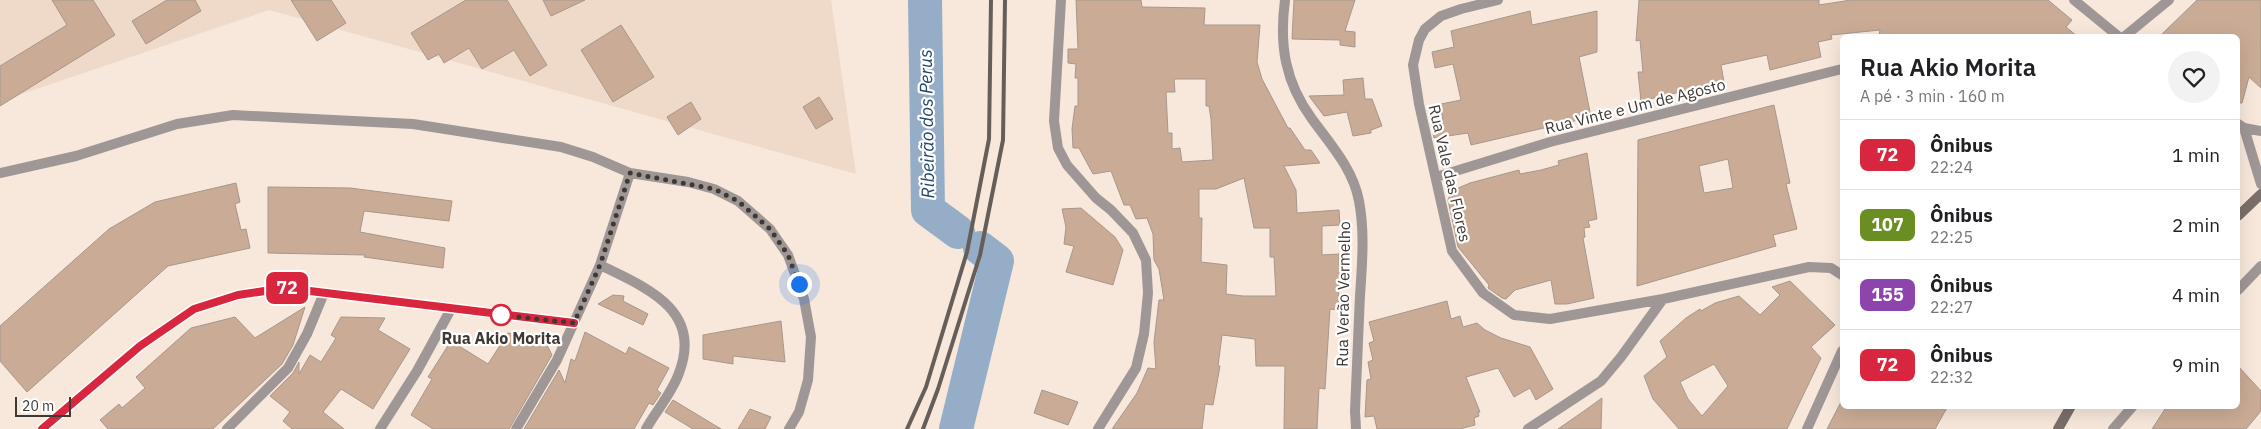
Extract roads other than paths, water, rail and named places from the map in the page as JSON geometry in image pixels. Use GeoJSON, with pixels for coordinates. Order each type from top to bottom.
{"type":"FeatureCollection","features":[{"type":"Feature","properties":{"kind":"main road"},"geometry":{"type":"LineString","coordinates":[[2240,214],[2261,194]]}},
{"type":"Feature","properties":{"kind":"main road"},"geometry":{"type":"LineString","coordinates":[[2058,429],[2069,409]]}},
{"type":"Feature","properties":{"kind":"street"},"geometry":{"type":"LineString","coordinates":[[1061,0],[1054,120],[1058,148],[1067,166],[1096,198],[1111,210],[1133,233],[1146,260],[1148,293],[1144,334],[1136,368],[1098,429]]}},
{"type":"Feature","properties":{"kind":"street","name":"Rua Verão Vermelho"},"geometry":{"type":"LineString","coordinates":[[1285,0],[1283,48],[1288,74],[1310,117],[1340,156],[1353,181],[1359,201],[1363,244],[1355,410],[1356,429]]}},
{"type":"Feature","properties":{"kind":"street","name":"Rua Vale das Flores"},"geometry":{"type":"LineString","coordinates":[[1498,0],[1442,16],[1425,29],[1419,40],[1413,65],[1419,104],[1452,251],[1483,293],[1514,315],[1550,319],[1663,299],[1809,267],[1831,268],[1840,274]]}},
{"type":"Feature","properties":{"kind":"street"},"geometry":{"type":"LineString","coordinates":[[2074,0],[2116,34]]}},
{"type":"Feature","properties":{"kind":"street"},"geometry":{"type":"LineString","coordinates":[[2127,34],[2169,0]]}},
{"type":"Feature","properties":{"kind":"street","name":"Rua Vinte e Um de Agosto"},"geometry":{"type":"LineString","coordinates":[[1436,177],[1550,142],[1840,70]]}},
{"type":"Feature","properties":{"kind":"street"},"geometry":{"type":"LineString","coordinates":[[0,173],[76,156],[177,124],[233,115],[413,124],[561,147],[593,157],[630,173],[714,189],[738,201],[770,229],[788,255],[804,298],[811,336],[808,380],[799,412],[789,429]]}},
{"type":"Feature","properties":{"kind":"street"},"geometry":{"type":"LineString","coordinates":[[2241,126],[2261,131]]}},
{"type":"Feature","properties":{"kind":"street"},"geometry":{"type":"LineString","coordinates":[[2241,126],[2261,184]]}},
{"type":"Feature","properties":{"kind":"street"},"geometry":{"type":"LineString","coordinates":[[516,429],[556,360],[600,265],[630,173]]}},
{"type":"Feature","properties":{"kind":"street"},"geometry":{"type":"LineString","coordinates":[[600,265],[645,287],[666,304],[679,319],[686,339],[679,374],[646,429]]}},
{"type":"Feature","properties":{"kind":"street"},"geometry":{"type":"LineString","coordinates":[[2240,288],[2261,266]]}},
{"type":"Feature","properties":{"kind":"street"},"geometry":{"type":"LineString","coordinates":[[42,429],[140,346],[194,309],[238,295],[285,288],[574,323]]}},
{"type":"Feature","properties":{"kind":"street"},"geometry":{"type":"LineString","coordinates":[[227,429],[288,368],[307,334],[324,293]]}},
{"type":"Feature","properties":{"kind":"street"},"geometry":{"type":"LineString","coordinates":[[1528,429],[1600,381],[1621,357],[1663,299]]}},
{"type":"Feature","properties":{"kind":"street"},"geometry":{"type":"LineString","coordinates":[[380,429],[417,371],[451,309]]}},
{"type":"Feature","properties":{"kind":"street"},"geometry":{"type":"LineString","coordinates":[[1807,429],[1840,355]]}},
{"type":"Feature","properties":{"kind":"street"},"geometry":{"type":"LineString","coordinates":[[2113,429],[2130,409]]}},
{"type":"Feature","properties":{"kind":"waterway","name":"Ribeirão dos Perus"},"geometry":{"type":"LineString","coordinates":[[925,0],[928,210],[958,232]]}},
{"type":"Feature","properties":{"kind":"waterway","name":"Ribeirão dos Perus"},"geometry":{"type":"LineString","coordinates":[[956,429],[997,261],[980,248]]}},
{"type":"Feature","properties":{"kind":"railway"},"geometry":{"type":"LineString","coordinates":[[907,429],[926,387],[967,252],[989,139],[991,0]]}},
{"type":"Feature","properties":{"kind":"railway"},"geometry":{"type":"LineString","coordinates":[[923,429],[938,389],[980,255],[1003,140],[1005,0]]}},
{"type":"Feature","properties":{"kind":"place","name":"Rua Akio Morita"},"geometry":{"type":"Point","coordinates":[501,315]}}]}
